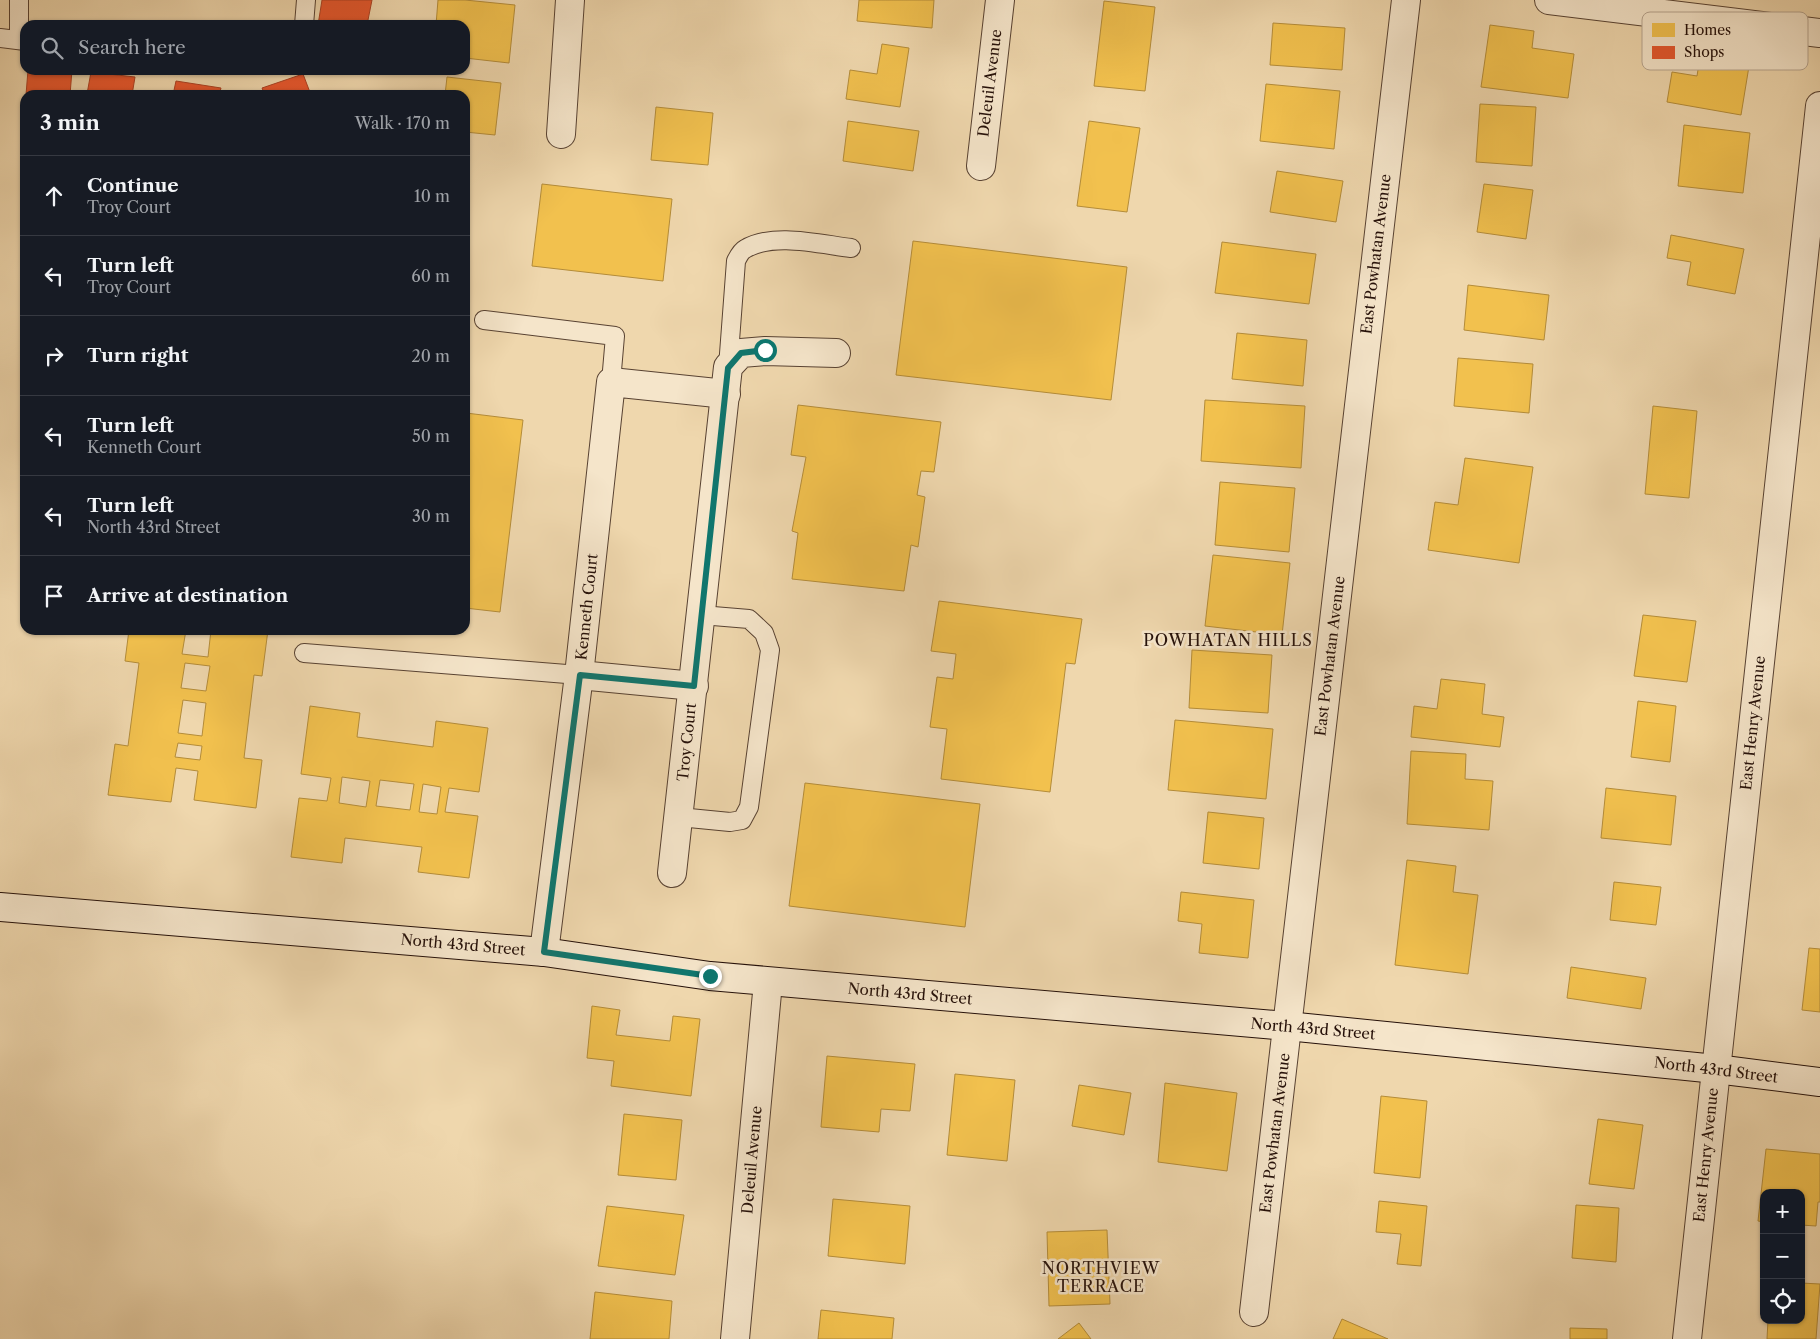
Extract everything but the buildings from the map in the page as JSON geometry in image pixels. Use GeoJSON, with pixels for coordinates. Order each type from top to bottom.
{"type":"FeatureCollection","features":[{"type":"Feature","properties":{"kind":"street"},"geometry":{"type":"LineString","coordinates":[[562,134],[570,0]]}},
{"type":"Feature","properties":{"kind":"street","name":"Deleuil Avenue"},"geometry":{"type":"LineString","coordinates":[[981,166],[1000,0]]}},
{"type":"Feature","properties":{"kind":"street","name":"East Powhatan Avenue"},"geometry":{"type":"LineString","coordinates":[[1254,1312],[1406,0]]}},
{"type":"Feature","properties":{"kind":"street"},"geometry":{"type":"LineString","coordinates":[[1549,0],[1648,12]]}},
{"type":"Feature","properties":{"kind":"street","name":"East Henry Avenue"},"geometry":{"type":"LineString","coordinates":[[1687,1339],[1820,106]]}},
{"type":"Feature","properties":{"kind":"street"},"geometry":{"type":"LineString","coordinates":[[728,368],[741,353],[765,350],[836,353]]}},
{"type":"Feature","properties":{"kind":"street","name":"Troy Court"},"geometry":{"type":"LineString","coordinates":[[672,873],[728,368]]}},
{"type":"Feature","properties":{"kind":"street"},"geometry":{"type":"LineString","coordinates":[[611,382],[726,394]]}},
{"type":"Feature","properties":{"kind":"street","name":"Kenneth Court"},"geometry":{"type":"LineString","coordinates":[[544,952],[580,675],[611,382]]}},
{"type":"Feature","properties":{"kind":"street"},"geometry":{"type":"LineString","coordinates":[[580,675],[694,686]]}},
{"type":"Feature","properties":{"kind":"street","name":"North 43rd Street"},"geometry":{"type":"LineString","coordinates":[[0,907],[544,952],[710,976],[768,982],[1287,1026],[1716,1069],[1820,1082]]}},
{"type":"Feature","properties":{"kind":"street","name":"Deleuil Avenue"},"geometry":{"type":"LineString","coordinates":[[735,1339],[768,982]]}},
{"type":"Feature","properties":{"kind":"lane"},"geometry":{"type":"LineString","coordinates":[[19,0],[20,20]]}},
{"type":"Feature","properties":{"kind":"lane"},"geometry":{"type":"LineString","coordinates":[[304,20],[306,0]]}},
{"type":"Feature","properties":{"kind":"lane"},"geometry":{"type":"LineString","coordinates":[[0,38],[20,41]]}},
{"type":"Feature","properties":{"kind":"lane"},"geometry":{"type":"LineString","coordinates":[[728,368],[736,261],[743,250],[758,243],[778,240],[851,248]]}},
{"type":"Feature","properties":{"kind":"lane"},"geometry":{"type":"LineString","coordinates":[[484,320],[615,336],[611,382]]}},
{"type":"Feature","properties":{"kind":"lane"},"geometry":{"type":"LineString","coordinates":[[679,817],[730,822],[742,820],[749,807],[770,650],[764,634],[749,619],[701,615]]}},
{"type":"Feature","properties":{"kind":"lane"},"geometry":{"type":"LineString","coordinates":[[304,653],[580,675]]}},
{"type":"Feature","properties":{"kind":"district","name":"POWHATAN HILLS"},"geometry":{"type":"Point","coordinates":[1228,640]}},
{"type":"Feature","properties":{"kind":"district","name":"NORTHVIEW TERRACE"},"geometry":{"type":"Point","coordinates":[1101,1277]}},
{"type":"Feature","properties":{"kind":"route"},"geometry":{"type":"LineString","coordinates":[[710,976],[544,952],[580,675],[694,686],[728,368],[741,353],[765,350]]}}]}
